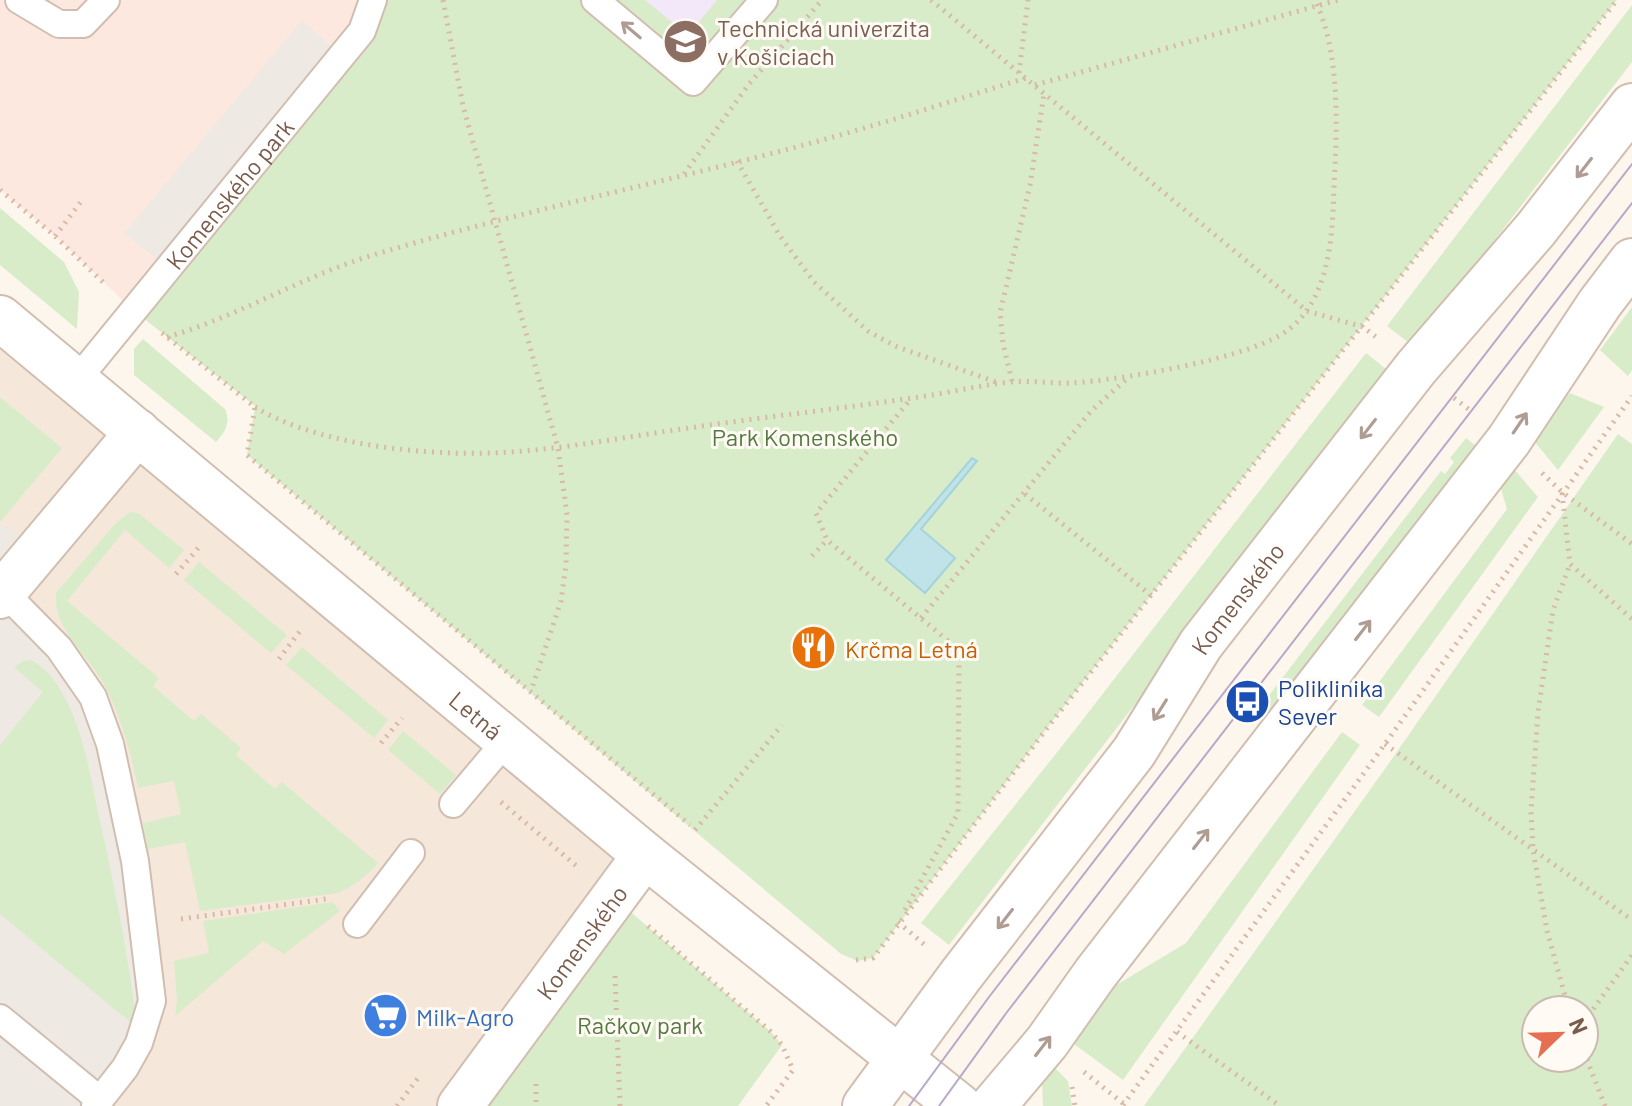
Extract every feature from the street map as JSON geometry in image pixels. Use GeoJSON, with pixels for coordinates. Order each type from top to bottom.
{"type":"FeatureCollection","features":[{"type":"Feature","properties":{"kind":"street","name":"Komenského"},"geometry":{"type":"LineString","coordinates":[[865,1106],[1134,752],[1201,644],[1416,368],[1536,229],[1632,106]]}},
{"type":"Feature","properties":{"kind":"street"},"geometry":{"type":"LineString","coordinates":[[993,1106],[1047,1042],[1095,974],[1509,440],[1600,303],[1632,261]]}},
{"type":"Feature","properties":{"kind":"street","name":"Letná"},"geometry":{"type":"LineString","coordinates":[[0,318],[645,855],[959,1106]]}},
{"type":"Feature","properties":{"kind":"street"},"geometry":{"type":"LineString","coordinates":[[2,594],[138,432]]}},
{"type":"Feature","properties":{"kind":"street","name":"Komenského"},"geometry":{"type":"LineString","coordinates":[[460,1106],[645,855]]}},
{"type":"Feature","properties":{"kind":"lane"},"geometry":{"type":"LineString","coordinates":[[19,0],[59,24],[83,24],[106,0]]}},
{"type":"Feature","properties":{"kind":"lane","name":"Komenského park"},"geometry":{"type":"LineString","coordinates":[[76,381],[362,31],[373,0]]}},
{"type":"Feature","properties":{"kind":"lane"},"geometry":{"type":"LineString","coordinates":[[595,0],[693,82],[764,0]]}},
{"type":"Feature","properties":{"kind":"lane"},"geometry":{"type":"LineString","coordinates":[[0,1018],[98,1103],[132,1056],[147,1023],[152,1001],[135,861],[102,718],[79,674],[59,648],[2,594]]}},
{"type":"Feature","properties":{"kind":"lane"},"geometry":{"type":"LineString","coordinates":[[453,804],[507,740]]}},
{"type":"Feature","properties":{"kind":"lane"},"geometry":{"type":"LineString","coordinates":[[357,924],[411,853]]}},
{"type":"Feature","properties":{"kind":"path"},"geometry":{"type":"LineString","coordinates":[[443,0],[463,106],[558,448],[567,515],[566,565],[561,601],[531,691]]}},
{"type":"Feature","properties":{"kind":"path"},"geometry":{"type":"LineString","coordinates":[[684,174],[749,84],[822,0]]}},
{"type":"Feature","properties":{"kind":"path"},"geometry":{"type":"LineString","coordinates":[[931,0],[1307,311]]}},
{"type":"Feature","properties":{"kind":"path"},"geometry":{"type":"LineString","coordinates":[[1019,73],[1028,0]]}},
{"type":"Feature","properties":{"kind":"path"},"geometry":{"type":"LineString","coordinates":[[1035,85],[1316,2],[1338,0]]}},
{"type":"Feature","properties":{"kind":"path"},"geometry":{"type":"LineString","coordinates":[[850,958],[858,961],[873,958],[1617,0]]}},
{"type":"Feature","properties":{"kind":"path"},"geometry":{"type":"LineString","coordinates":[[0,190],[55,236],[133,310],[255,407],[276,420],[388,448],[456,453],[558,448],[911,399],[1012,381],[1071,383],[1130,377],[1266,344],[1287,331],[1307,311],[1322,281],[1332,242],[1338,133],[1335,82],[1316,2]]}},
{"type":"Feature","properties":{"kind":"path"},"geometry":{"type":"LineString","coordinates":[[168,337],[248,307],[305,279],[369,257],[811,143],[1026,78]]}},
{"type":"Feature","properties":{"kind":"path"},"geometry":{"type":"LineString","coordinates":[[1012,381],[1003,344],[1000,313],[1030,185],[1044,93]]}},
{"type":"Feature","properties":{"kind":"path"},"geometry":{"type":"LineString","coordinates":[[737,161],[780,236],[814,282],[868,331],[895,346],[1000,383]]}},
{"type":"Feature","properties":{"kind":"path"},"geometry":{"type":"LineString","coordinates":[[55,236],[83,199]]}},
{"type":"Feature","properties":{"kind":"path"},"geometry":{"type":"LineString","coordinates":[[921,618],[1092,410],[1130,377]]}},
{"type":"Feature","properties":{"kind":"path"},"geometry":{"type":"LineString","coordinates":[[1123,1106],[1632,396]]}},
{"type":"Feature","properties":{"kind":"path"},"geometry":{"type":"LineString","coordinates":[[898,924],[958,813],[959,650],[827,540],[816,513],[911,399]]}},
{"type":"Feature","properties":{"kind":"path"},"geometry":{"type":"LineString","coordinates":[[255,407],[247,455],[707,839]]}},
{"type":"Feature","properties":{"kind":"path"},"geometry":{"type":"LineString","coordinates":[[1562,492],[1632,544]]}},
{"type":"Feature","properties":{"kind":"path"},"geometry":{"type":"LineString","coordinates":[[1562,492],[1570,564],[1553,610],[1538,712],[1531,812],[1533,849],[1547,931],[1565,994]]}},
{"type":"Feature","properties":{"kind":"path"},"geometry":{"type":"LineString","coordinates":[[1025,494],[1152,596]]}},
{"type":"Feature","properties":{"kind":"path"},"geometry":{"type":"LineString","coordinates":[[812,556],[827,540]]}},
{"type":"Feature","properties":{"kind":"path"},"geometry":{"type":"LineString","coordinates":[[176,574],[200,546]]}},
{"type":"Feature","properties":{"kind":"path"},"geometry":{"type":"LineString","coordinates":[[1570,564],[1632,619]]}},
{"type":"Feature","properties":{"kind":"path"},"geometry":{"type":"LineString","coordinates":[[279,659],[300,631]]}},
{"type":"Feature","properties":{"kind":"path"},"geometry":{"type":"LineString","coordinates":[[381,743],[402,718]]}},
{"type":"Feature","properties":{"kind":"path"},"geometry":{"type":"LineString","coordinates":[[695,830],[782,725]]}},
{"type":"Feature","properties":{"kind":"path"},"geometry":{"type":"LineString","coordinates":[[1385,744],[1632,920]]}},
{"type":"Feature","properties":{"kind":"path"},"geometry":{"type":"LineString","coordinates":[[145,924],[381,892]]}},
{"type":"Feature","properties":{"kind":"path"},"geometry":{"type":"LineString","coordinates":[[1600,1000],[1632,955]]}},
{"type":"Feature","properties":{"kind":"path"},"geometry":{"type":"LineString","coordinates":[[615,968],[620,1106]]}},
{"type":"Feature","properties":{"kind":"path"},"geometry":{"type":"LineString","coordinates":[[1177,1032],[1280,1106]]}},
{"type":"Feature","properties":{"kind":"path"},"geometry":{"type":"LineString","coordinates":[[766,1106],[793,1070]]}},
{"type":"Feature","properties":{"kind":"path"},"geometry":{"type":"LineString","coordinates":[[1593,1074],[1605,1106]]}},
{"type":"Feature","properties":{"kind":"shaded area"},"geometry":{"type":"Polygon","coordinates":[[[0,0],[373,0],[133,310],[55,236],[0,190],[0,0]]]}},
{"type":"Feature","properties":{"kind":"shaded area","name":"Technická univerzita v Košiciach"},"geometry":{"type":"Polygon","coordinates":[[[595,0],[764,0],[693,82],[595,0]]]}},
{"type":"Feature","properties":{"kind":"shaded area"},"geometry":{"type":"Polygon","coordinates":[[[302,20],[333,48],[157,260],[124,233],[302,20]]]}},
{"type":"Feature","properties":{"kind":"shaded area"},"geometry":{"type":"Polygon","coordinates":[[[0,318],[645,855],[460,1106],[95,1106],[0,596],[0,318]]]}},
{"type":"Feature","properties":{"kind":"shaded area"},"geometry":{"type":"Polygon","coordinates":[[[0,523],[40,549],[4,592],[93,697],[152,1001],[95,1106],[0,1106],[0,523]]]}},
{"type":"Feature","properties":{"kind":"green space","name":"Park Komenského"},"geometry":{"type":"Polygon","coordinates":[[[373,0],[595,0],[693,82],[764,0],[1617,0],[1051,723],[873,958],[858,961],[841,954],[247,455],[255,406],[133,310],[373,0]]]}},
{"type":"Feature","properties":{"kind":"green space"},"geometry":{"type":"Polygon","coordinates":[[[610,0],[645,0],[688,35],[717,0],[750,0],[706,55],[675,54],[610,0]]]}},
{"type":"Feature","properties":{"kind":"green space"},"geometry":{"type":"Polygon","coordinates":[[[1632,5],[1632,62],[1413,346],[1387,326],[1632,5]]]}},
{"type":"Feature","properties":{"kind":"green space"},"geometry":{"type":"Polygon","coordinates":[[[0,208],[64,262],[79,292],[77,329],[0,265],[0,208]]]}},
{"type":"Feature","properties":{"kind":"green space"},"geometry":{"type":"Polygon","coordinates":[[[1632,307],[1632,370],[1628,376],[1600,350],[1632,307]]]}},
{"type":"Feature","properties":{"kind":"green space"},"geometry":{"type":"Polygon","coordinates":[[[143,339],[225,409],[226,427],[216,442],[134,375],[134,349],[143,339]]]}},
{"type":"Feature","properties":{"kind":"green space"},"geometry":{"type":"Polygon","coordinates":[[[1366,353],[1391,373],[949,945],[921,923],[1074,731],[1366,353]]]}},
{"type":"Feature","properties":{"kind":"green space"},"geometry":{"type":"Polygon","coordinates":[[[1570,393],[1604,407],[1558,470],[1529,435],[1570,393]]]}},
{"type":"Feature","properties":{"kind":"green space"},"geometry":{"type":"Polygon","coordinates":[[[0,397],[62,448],[0,522],[0,397]]]}},
{"type":"Feature","properties":{"kind":"green space"},"geometry":{"type":"Polygon","coordinates":[[[1618,434],[1632,444],[1632,1106],[1144,1106],[1387,766],[1618,434]]]}},
{"type":"Feature","properties":{"kind":"green space"},"geometry":{"type":"Polygon","coordinates":[[[1466,438],[1481,450],[1271,722],[1257,711],[1441,471],[1445,474],[1454,462],[1450,458],[1466,438]]]}},
{"type":"Feature","properties":{"kind":"green space"},"geometry":{"type":"Polygon","coordinates":[[[1508,462],[1538,497],[1379,717],[1362,705],[1507,509],[1497,476],[1508,462]]]}},
{"type":"Feature","properties":{"kind":"green space"},"geometry":{"type":"Polygon","coordinates":[[[130,512],[138,513],[184,550],[169,568],[125,530],[67,601],[159,678],[153,686],[194,721],[201,714],[241,748],[236,755],[275,789],[282,782],[378,863],[349,887],[338,893],[200,911],[185,842],[148,849],[143,823],[181,814],[174,781],[138,788],[125,736],[111,698],[66,630],[56,606],[56,593],[116,523],[130,512]]]}},
{"type":"Feature","properties":{"kind":"green space"},"geometry":{"type":"Polygon","coordinates":[[[199,562],[287,635],[271,653],[184,580],[199,562]]]}},
{"type":"Feature","properties":{"kind":"green space"},"geometry":{"type":"Polygon","coordinates":[[[302,647],[388,720],[374,738],[286,665],[302,647]]]}},
{"type":"Feature","properties":{"kind":"green space"},"geometry":{"type":"Polygon","coordinates":[[[31,660],[47,672],[59,688],[82,741],[128,960],[135,1010],[130,1022],[0,914],[0,745],[43,692],[14,667],[31,660]]]}},
{"type":"Feature","properties":{"kind":"green space"},"geometry":{"type":"Polygon","coordinates":[[[403,731],[456,775],[440,794],[388,750],[403,731]]]}},
{"type":"Feature","properties":{"kind":"green space"},"geometry":{"type":"Polygon","coordinates":[[[1342,732],[1360,745],[1123,1080],[1063,1036],[1088,1002],[1186,943],[1342,732]]]}},
{"type":"Feature","properties":{"kind":"green space"},"geometry":{"type":"Polygon","coordinates":[[[333,902],[340,911],[284,954],[263,941],[175,1016],[174,961],[209,953],[203,921],[333,902]]]}},
{"type":"Feature","properties":{"kind":"green space","name":"Račkov park"},"geometry":{"type":"Polygon","coordinates":[[[626,908],[770,1031],[782,1045],[738,1106],[481,1106],[626,908]]]}},
{"type":"Feature","properties":{"kind":"green space"},"geometry":{"type":"Polygon","coordinates":[[[1048,1061],[1068,1081],[1072,1106],[1043,1106],[1042,1080],[1048,1061]]]}},
{"type":"Feature","properties":{"kind":"water"},"geometry":{"type":"Polygon","coordinates":[[[972,458],[977,461],[921,529],[955,558],[925,593],[886,560],[972,458]]]}},
{"type":"Feature","properties":{"kind":"tram line"},"geometry":{"type":"LineString","coordinates":[[909,1106],[989,997],[1632,164]]}},
{"type":"Feature","properties":{"kind":"tram line"},"geometry":{"type":"LineString","coordinates":[[939,1106],[1007,1012],[1632,203]]}},
{"type":"Feature","properties":{"kind":"place","name":"Technická univerzita v Košiciach"},"geometry":{"type":"Point","coordinates":[686,41]}},
{"type":"Feature","properties":{"kind":"place","name":"Krčma Letná"},"geometry":{"type":"Point","coordinates":[814,648]}},
{"type":"Feature","properties":{"kind":"place","name":"Poliklinika Sever"},"geometry":{"type":"Point","coordinates":[1247,701]}},
{"type":"Feature","properties":{"kind":"place","name":"Milk-Agro"},"geometry":{"type":"Point","coordinates":[385,1016]}}]}
